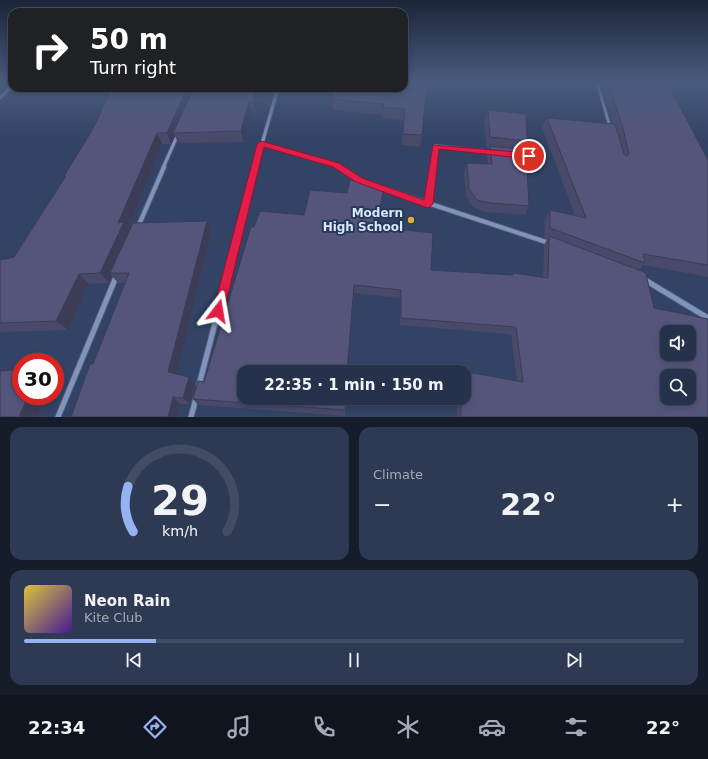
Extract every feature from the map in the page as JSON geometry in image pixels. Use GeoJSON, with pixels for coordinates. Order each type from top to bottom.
{"type":"FeatureCollection","features":[{"type":"Feature","properties":{"kind":"street"},"geometry":{"type":"LineString","coordinates":[[191,417],[261,144],[274,101]]}},
{"type":"Feature","properties":{"kind":"street"},"geometry":{"type":"LineString","coordinates":[[137,229],[180,130]]}},
{"type":"Feature","properties":{"kind":"street"},"geometry":{"type":"LineString","coordinates":[[261,144],[336,165],[359,180],[428,204],[504,226],[554,245]]}},
{"type":"Feature","properties":{"kind":"street"},"geometry":{"type":"LineString","coordinates":[[428,204],[435,146],[498,153]]}},
{"type":"Feature","properties":{"kind":"street"},"geometry":{"type":"LineString","coordinates":[[58,417],[118,272]]}},
{"type":"Feature","properties":{"kind":"street"},"geometry":{"type":"LineString","coordinates":[[639,277],[708,318]]}},
{"type":"Feature","properties":{"kind":"lane"},"geometry":{"type":"LineString","coordinates":[[603,101],[612,133]]}},
{"type":"Feature","properties":{"kind":"building"},"geometry":{"type":"Polygon","coordinates":[[[106,101],[181,101],[167,133],[157,133],[118,223],[124,222],[100,273],[79,274],[56,321],[0,323],[0,260],[14,257],[66,176],[64,176],[94,127],[106,101]]]}},
{"type":"Feature","properties":{"kind":"building"},"geometry":{"type":"Polygon","coordinates":[[[188,101],[249,101],[241,131],[173,133],[188,101]]]}},
{"type":"Feature","properties":{"kind":"building"},"geometry":{"type":"Polygon","coordinates":[[[358,101],[425,101],[422,135],[403,134],[405,109],[383,107],[384,104],[358,101]]]}},
{"type":"Feature","properties":{"kind":"building"},"geometry":{"type":"Polygon","coordinates":[[[614,101],[677,101],[708,160],[708,265],[643,254],[645,263],[550,228],[550,210],[586,218],[547,118],[615,124],[624,154],[626,156],[629,154],[614,101]]]}},
{"type":"Feature","properties":{"kind":"building"},"geometry":{"type":"Polygon","coordinates":[[[488,110],[526,114],[527,141],[490,137],[488,110]]]}},
{"type":"Feature","properties":{"kind":"building"},"geometry":{"type":"Polygon","coordinates":[[[490,146],[526,150],[529,206],[490,203],[477,200],[469,189],[467,163],[492,164],[490,146]]]}},
{"type":"Feature","properties":{"kind":"building"},"geometry":{"type":"Polygon","coordinates":[[[350,180],[384,185],[377,227],[433,233],[431,270],[513,275],[513,273],[548,278],[549,236],[644,272],[646,274],[654,308],[708,319],[708,417],[461,417],[461,405],[471,405],[471,373],[523,382],[516,327],[401,318],[401,290],[354,285],[348,365],[237,365],[237,402],[193,399],[198,381],[204,382],[251,227],[254,227],[260,211],[304,215],[310,190],[347,193],[350,180]]]}},
{"type":"Feature","properties":{"kind":"building"},"geometry":{"type":"Polygon","coordinates":[[[207,221],[168,372],[189,377],[183,398],[173,397],[168,417],[71,417],[90,364],[93,364],[129,273],[110,273],[133,223],[207,221]]]}},
{"type":"Feature","properties":{"kind":"building"},"geometry":{"type":"Polygon","coordinates":[[[12,370],[12,405],[24,405],[19,417],[0,417],[0,371],[12,370]]]}},
{"type":"Feature","properties":{"kind":"building"},"geometry":{"type":"Polygon","coordinates":[[[276,405],[345,405],[345,410],[276,405]]]}},
{"type":"Feature","properties":{"kind":"place","name":"Modern High School"},"geometry":{"type":"Point","coordinates":[411,220]}},
{"type":"Feature","properties":{"kind":"route"},"geometry":{"type":"LineString","coordinates":[[218,311],[261,144],[336,165],[359,180],[428,204],[435,146],[529,156]]}}]}
